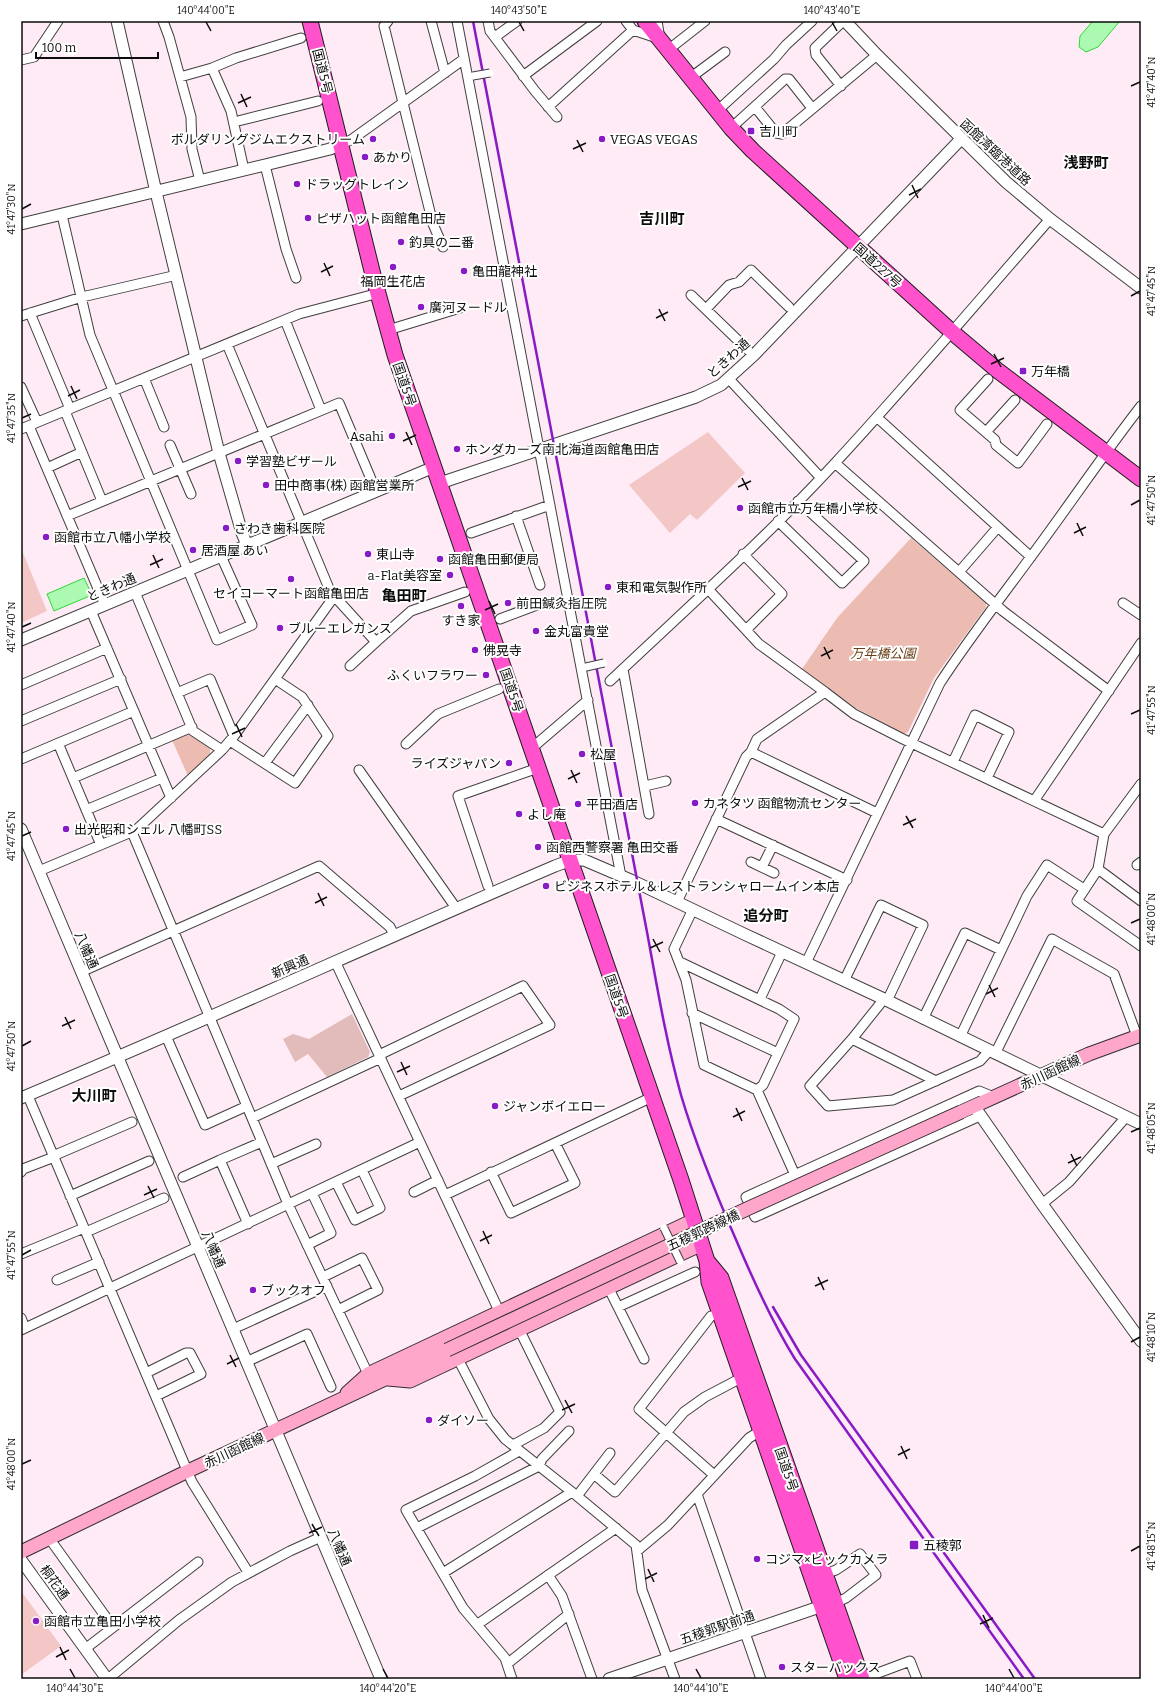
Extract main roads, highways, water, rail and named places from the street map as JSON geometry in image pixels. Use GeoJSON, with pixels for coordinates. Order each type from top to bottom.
{"type":"FeatureCollection","features":[{"type":"Feature","properties":{"kind":"highway","name":"国道5号"},"geometry":{"type":"LineString","coordinates":[[310,21],[388,330],[694,1220],[707,1261],[708,1282],[741,1378],[760,1431],[828,1604],[862,1679]]}},
{"type":"Feature","properties":{"kind":"highway","name":"国道227号"},"geometry":{"type":"LineString","coordinates":[[645,21],[731,128],[753,151],[952,332],[997,370],[1141,479]]}},
{"type":"Feature","properties":{"kind":"highway","name":"国道5号"},"geometry":{"type":"LineString","coordinates":[[707,1261],[721,1278],[824,1574],[828,1604],[846,1679]]}},
{"type":"Feature","properties":{"kind":"main road","name":"赤川函館線"},"geometry":{"type":"LineString","coordinates":[[961,1112],[977,1111],[994,1097],[1089,1054],[1139,1035]]}},
{"type":"Feature","properties":{"kind":"main road","name":"五稜郭跨線橋"},"geometry":{"type":"LineString","coordinates":[[447,1350],[749,1208],[961,1112]]}},
{"type":"Feature","properties":{"kind":"main road"},"geometry":{"type":"LineString","coordinates":[[336,1403],[368,1374],[500,1313],[694,1220]]}},
{"type":"Feature","properties":{"kind":"main road"},"geometry":{"type":"LineString","coordinates":[[387,1379],[410,1382],[519,1329],[702,1244]]}},
{"type":"Feature","properties":{"kind":"main road","name":"赤川函館線"},"geometry":{"type":"LineString","coordinates":[[21,1552],[188,1471],[447,1350]]}},
{"type":"Feature","properties":{"kind":"railway"},"geometry":{"type":"LineString","coordinates":[[473,21],[662,1014],[681,1095],[693,1133],[729,1224],[750,1272],[764,1302],[795,1359],[1024,1679]]}},
{"type":"Feature","properties":{"kind":"railway"},"geometry":{"type":"LineString","coordinates":[[773,1307],[801,1355],[1035,1679]]}},
{"type":"Feature","properties":{"kind":"place","name":"吉川町"},"geometry":{"type":"Point","coordinates":[751,131]}},
{"type":"Feature","properties":{"kind":"place","name":"ボルダリングジムエクストリーム"},"geometry":{"type":"Point","coordinates":[373,139]}},
{"type":"Feature","properties":{"kind":"place","name":"VEGAS VEGAS"},"geometry":{"type":"Point","coordinates":[602,139]}},
{"type":"Feature","properties":{"kind":"place","name":"あかり"},"geometry":{"type":"Point","coordinates":[365,157]}},
{"type":"Feature","properties":{"kind":"place","name":"ドラッグトレイン"},"geometry":{"type":"Point","coordinates":[297,184]}},
{"type":"Feature","properties":{"kind":"place","name":"ピザハット函館亀田店"},"geometry":{"type":"Point","coordinates":[308,218]}},
{"type":"Feature","properties":{"kind":"place","name":"釣具の二番"},"geometry":{"type":"Point","coordinates":[401,242]}},
{"type":"Feature","properties":{"kind":"place","name":"福岡生花店"},"geometry":{"type":"Point","coordinates":[393,267]}},
{"type":"Feature","properties":{"kind":"place","name":"亀田龍神社"},"geometry":{"type":"Point","coordinates":[464,271]}},
{"type":"Feature","properties":{"kind":"place","name":"廣河ヌードル"},"geometry":{"type":"Point","coordinates":[421,307]}},
{"type":"Feature","properties":{"kind":"place","name":"万年橋"},"geometry":{"type":"Point","coordinates":[1023,371]}},
{"type":"Feature","properties":{"kind":"place","name":"Asahi"},"geometry":{"type":"Point","coordinates":[392,436]}},
{"type":"Feature","properties":{"kind":"place","name":"ホンダカーズ南北海道函館亀田店"},"geometry":{"type":"Point","coordinates":[457,449]}},
{"type":"Feature","properties":{"kind":"place","name":"学習塾ビザール"},"geometry":{"type":"Point","coordinates":[238,461]}},
{"type":"Feature","properties":{"kind":"place","name":"田中商事(株) 函館営業所"},"geometry":{"type":"Point","coordinates":[266,485]}},
{"type":"Feature","properties":{"kind":"place","name":"函館市立万年橋小学校"},"geometry":{"type":"Point","coordinates":[740,508]}},
{"type":"Feature","properties":{"kind":"place","name":"さわき歯科医院"},"geometry":{"type":"Point","coordinates":[226,528]}},
{"type":"Feature","properties":{"kind":"place","name":"函館市立八幡小学校"},"geometry":{"type":"Point","coordinates":[46,537]}},
{"type":"Feature","properties":{"kind":"place","name":"居酒屋 あい"},"geometry":{"type":"Point","coordinates":[193,550]}},
{"type":"Feature","properties":{"kind":"place","name":"東山寺"},"geometry":{"type":"Point","coordinates":[368,554]}},
{"type":"Feature","properties":{"kind":"place","name":"函館亀田郵便局"},"geometry":{"type":"Point","coordinates":[440,559]}},
{"type":"Feature","properties":{"kind":"place","name":"a-Flat美容室"},"geometry":{"type":"Point","coordinates":[450,575]}},
{"type":"Feature","properties":{"kind":"place","name":"セイコーマート函館亀田店"},"geometry":{"type":"Point","coordinates":[291,579]}},
{"type":"Feature","properties":{"kind":"place","name":"東和電気製作所"},"geometry":{"type":"Point","coordinates":[608,587]}},
{"type":"Feature","properties":{"kind":"place","name":"前田鍼灸指圧院"},"geometry":{"type":"Point","coordinates":[508,603]}},
{"type":"Feature","properties":{"kind":"place","name":"すき家"},"geometry":{"type":"Point","coordinates":[461,606]}},
{"type":"Feature","properties":{"kind":"place","name":"ブルーエレガンス"},"geometry":{"type":"Point","coordinates":[280,628]}},
{"type":"Feature","properties":{"kind":"place","name":"金丸富貴堂"},"geometry":{"type":"Point","coordinates":[536,631]}},
{"type":"Feature","properties":{"kind":"place","name":"佛晃寺"},"geometry":{"type":"Point","coordinates":[475,650]}},
{"type":"Feature","properties":{"kind":"place","name":"ふくいフラワー"},"geometry":{"type":"Point","coordinates":[486,675]}},
{"type":"Feature","properties":{"kind":"place","name":"松屋"},"geometry":{"type":"Point","coordinates":[582,754]}},
{"type":"Feature","properties":{"kind":"place","name":"ライズジャパン"},"geometry":{"type":"Point","coordinates":[509,763]}},
{"type":"Feature","properties":{"kind":"place","name":"カネタツ 函館物流センター"},"geometry":{"type":"Point","coordinates":[695,803]}},
{"type":"Feature","properties":{"kind":"place","name":"平田酒店"},"geometry":{"type":"Point","coordinates":[578,804]}},
{"type":"Feature","properties":{"kind":"place","name":"よし庵"},"geometry":{"type":"Point","coordinates":[519,814]}},
{"type":"Feature","properties":{"kind":"place","name":"出光昭和シェル 八幡町SS"},"geometry":{"type":"Point","coordinates":[66,829]}},
{"type":"Feature","properties":{"kind":"place","name":"函館西警察署 亀田交番"},"geometry":{"type":"Point","coordinates":[538,847]}},
{"type":"Feature","properties":{"kind":"place","name":"ビジネスホテル＆レストランシャロームイン本店"},"geometry":{"type":"Point","coordinates":[546,886]}},
{"type":"Feature","properties":{"kind":"place","name":"ジャンボイエロー"},"geometry":{"type":"Point","coordinates":[495,1106]}},
{"type":"Feature","properties":{"kind":"place","name":"ブックオフ"},"geometry":{"type":"Point","coordinates":[253,1290]}},
{"type":"Feature","properties":{"kind":"place","name":"ダイソー"},"geometry":{"type":"Point","coordinates":[429,1420]}},
{"type":"Feature","properties":{"kind":"place","name":"五稜郭"},"geometry":{"type":"Point","coordinates":[914,1545]}},
{"type":"Feature","properties":{"kind":"place","name":"コジマ×ビックカメラ"},"geometry":{"type":"Point","coordinates":[757,1559]}},
{"type":"Feature","properties":{"kind":"place","name":"函館市立亀田小学校"},"geometry":{"type":"Point","coordinates":[36,1621]}},
{"type":"Feature","properties":{"kind":"place","name":"スターバックス"},"geometry":{"type":"Point","coordinates":[782,1667]}},
{"type":"Feature","properties":{"kind":"district","name":"浅野町"},"geometry":{"type":"Point","coordinates":[1086,163]}},
{"type":"Feature","properties":{"kind":"district","name":"吉川町"},"geometry":{"type":"Point","coordinates":[662,219]}},
{"type":"Feature","properties":{"kind":"district","name":"亀田町"},"geometry":{"type":"Point","coordinates":[404,596]}},
{"type":"Feature","properties":{"kind":"district","name":"追分町"},"geometry":{"type":"Point","coordinates":[766,916]}},
{"type":"Feature","properties":{"kind":"district","name":"大川町"},"geometry":{"type":"Point","coordinates":[94,1096]}},
{"type":"Feature","properties":{"kind":"park label","name":"万年橋公園"},"geometry":{"type":"Point","coordinates":[883,653]}}]}
